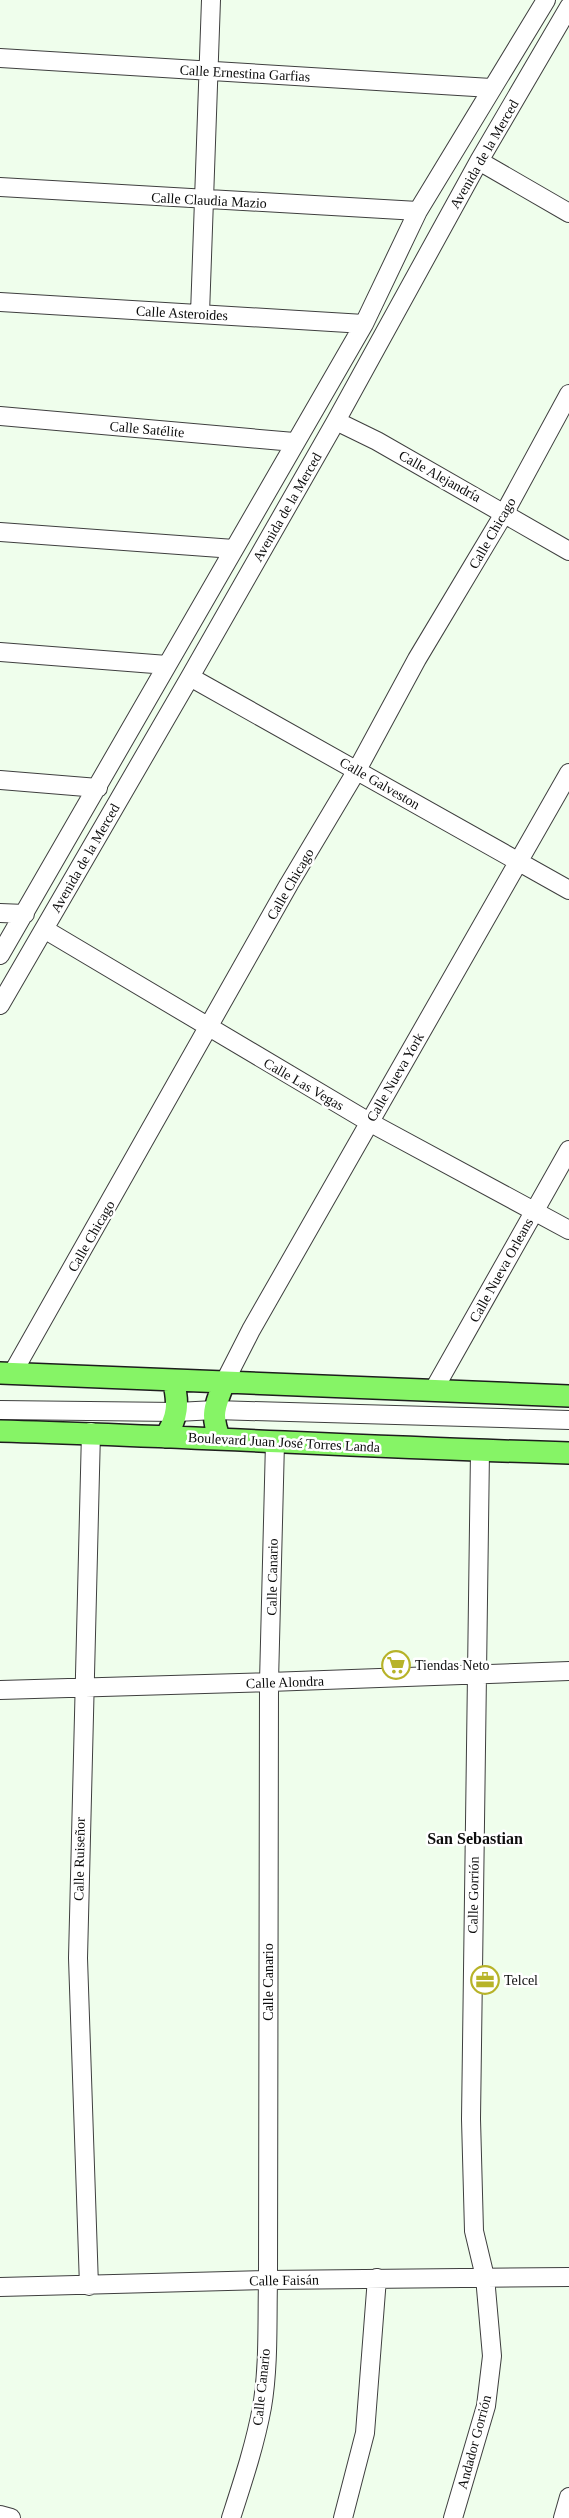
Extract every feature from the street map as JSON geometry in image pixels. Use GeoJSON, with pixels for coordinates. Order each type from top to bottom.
{"type":"FeatureCollection","features":[{"type":"Feature","properties":{"kind":"main road"},"geometry":{"type":"LineString","coordinates":[[6,1374],[569,1396]]}},
{"type":"Feature","properties":{"kind":"main road"},"geometry":{"type":"LineString","coordinates":[[164,1437],[174,1425],[177,1412],[178,1402],[173,1380]]}},
{"type":"Feature","properties":{"kind":"main road"},"geometry":{"type":"LineString","coordinates":[[220,1439],[214,1426],[215,1410],[224,1383]]}},
{"type":"Feature","properties":{"kind":"main road","name":"Boulevard Juan José Torres Landa"},"geometry":{"type":"LineString","coordinates":[[0,1431],[91,1432],[275,1442],[569,1453]]}},
{"type":"Feature","properties":{"kind":"street"},"geometry":{"type":"LineString","coordinates":[[200,314],[211,0]]}},
{"type":"Feature","properties":{"kind":"street","name":"Avenida de la Merced"},"geometry":{"type":"LineString","coordinates":[[0,955],[98,788],[294,442],[364,324],[418,212],[491,88],[546,0]]}},
{"type":"Feature","properties":{"kind":"street","name":"Avenida de la Merced"},"geometry":{"type":"LineString","coordinates":[[0,1005],[190,678],[336,421],[479,161],[569,7]]}},
{"type":"Feature","properties":{"kind":"street","name":"Calle Ernestina Garfias"},"geometry":{"type":"LineString","coordinates":[[0,58],[491,88]]}},
{"type":"Feature","properties":{"kind":"street"},"geometry":{"type":"LineString","coordinates":[[479,161],[569,213]]}},
{"type":"Feature","properties":{"kind":"street","name":"Calle Claudia Mazio"},"geometry":{"type":"LineString","coordinates":[[0,187],[418,212]]}},
{"type":"Feature","properties":{"kind":"street","name":"Calle Asteroides"},"geometry":{"type":"LineString","coordinates":[[0,302],[364,324]]}},
{"type":"Feature","properties":{"kind":"street","name":"Calle Chicago"},"geometry":{"type":"LineString","coordinates":[[6,1374],[209,1028],[289,884],[357,770],[417,659],[504,512],[569,394]]}},
{"type":"Feature","properties":{"kind":"street","name":"Calle Satélite"},"geometry":{"type":"LineString","coordinates":[[0,416],[294,442]]}},
{"type":"Feature","properties":{"kind":"street","name":"Calle Alejandría"},"geometry":{"type":"LineString","coordinates":[[336,421],[377,441],[569,550]]}},
{"type":"Feature","properties":{"kind":"street"},"geometry":{"type":"LineString","coordinates":[[0,532],[234,549]]}},
{"type":"Feature","properties":{"kind":"street"},"geometry":{"type":"LineString","coordinates":[[0,652],[167,664]]}},
{"type":"Feature","properties":{"kind":"street","name":"Calle Galveston"},"geometry":{"type":"LineString","coordinates":[[190,678],[569,890]]}},
{"type":"Feature","properties":{"kind":"street","name":"Calle Nueva York"},"geometry":{"type":"LineString","coordinates":[[224,1383],[235,1358],[569,773]]}},
{"type":"Feature","properties":{"kind":"street"},"geometry":{"type":"LineString","coordinates":[[0,780],[98,788]]}},
{"type":"Feature","properties":{"kind":"street"},"geometry":{"type":"LineString","coordinates":[[0,913],[25,914]]}},
{"type":"Feature","properties":{"kind":"street","name":"Calle Las Vegas"},"geometry":{"type":"LineString","coordinates":[[44,929],[369,1122],[569,1230]]}},
{"type":"Feature","properties":{"kind":"street","name":"Calle Nueva Orleans"},"geometry":{"type":"LineString","coordinates":[[433,1391],[569,1150]]}},
{"type":"Feature","properties":{"kind":"street"},"geometry":{"type":"LineString","coordinates":[[0,1410],[177,1412],[215,1410],[569,1420]]}},
{"type":"Feature","properties":{"kind":"street","name":"Calle Ruiseñor"},"geometry":{"type":"LineString","coordinates":[[89,2286],[78,1958],[91,1432]]}},
{"type":"Feature","properties":{"kind":"street","name":"Calle Canario"},"geometry":{"type":"LineString","coordinates":[[231,2518],[254,2445],[262,2404],[268,2280],[269,1682],[275,1442]]}},
{"type":"Feature","properties":{"kind":"street","name":"Calle Gorrión"},"geometry":{"type":"LineString","coordinates":[[480,1451],[471,2119],[474,2231],[485,2276]]}},
{"type":"Feature","properties":{"kind":"street","name":"Calle Alondra"},"geometry":{"type":"LineString","coordinates":[[0,1690],[569,1670]]}},
{"type":"Feature","properties":{"kind":"street","name":"Calle Faisán"},"geometry":{"type":"LineString","coordinates":[[0,2287],[485,2276],[569,2278]]}},
{"type":"Feature","properties":{"kind":"street","name":"Andador Gorrión"},"geometry":{"type":"LineString","coordinates":[[453,2518],[486,2406],[492,2356],[485,2276]]}},
{"type":"Feature","properties":{"kind":"street"},"geometry":{"type":"LineString","coordinates":[[344,2518],[365,2433],[378,2278]]}},
{"type":"Feature","properties":{"kind":"street"},"geometry":{"type":"LineString","coordinates":[[563,2518],[569,2497]]}},
{"type":"Feature","properties":{"kind":"street"},"geometry":{"type":"LineString","coordinates":[[0,2514],[11,2518]]}},
{"type":"Feature","properties":{"kind":"place","name":"Tiendas Neto"},"geometry":{"type":"Point","coordinates":[396,1665]}},
{"type":"Feature","properties":{"kind":"place","name":"Telcel"},"geometry":{"type":"Point","coordinates":[485,1980]}},
{"type":"Feature","properties":{"kind":"district","name":"San Sebastian"},"geometry":{"type":"Point","coordinates":[475,1838]}}]}
